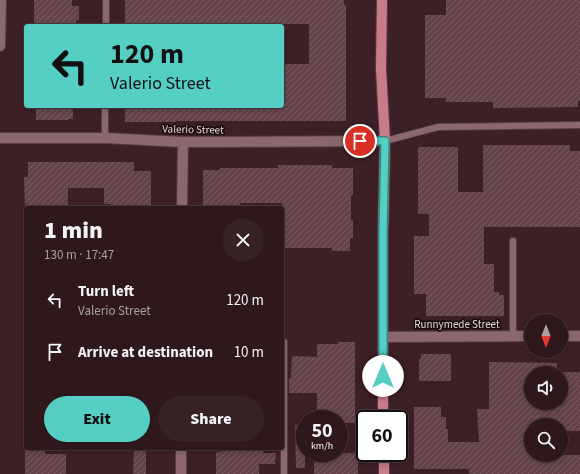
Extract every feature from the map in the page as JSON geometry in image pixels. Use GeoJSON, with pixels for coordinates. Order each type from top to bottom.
{"type":"FeatureCollection","features":[{"type":"Feature","properties":{"kind":"main road"},"geometry":{"type":"LineString","coordinates":[[382,0],[381,69],[385,141],[383,233],[384,410]]}},
{"type":"Feature","properties":{"kind":"main road"},"geometry":{"type":"LineString","coordinates":[[384,462],[384,474]]}},
{"type":"Feature","properties":{"kind":"street"},"geometry":{"type":"LineString","coordinates":[[0,46],[1,0]]}},
{"type":"Feature","properties":{"kind":"street","name":"Valerio Street"},"geometry":{"type":"LineString","coordinates":[[0,138],[105,138],[183,142],[385,141]]}},
{"type":"Feature","properties":{"kind":"street"},"geometry":{"type":"LineString","coordinates":[[182,206],[183,142]]}},
{"type":"Feature","properties":{"kind":"street","name":"Runnymede Street"},"geometry":{"type":"LineString","coordinates":[[383,336],[524,336]]}},
{"type":"Feature","properties":{"kind":"street"},"geometry":{"type":"LineString","coordinates":[[568,336],[580,336]]}},
{"type":"Feature","properties":{"kind":"street"},"geometry":{"type":"LineString","coordinates":[[181,450],[181,474]]}},
{"type":"Feature","properties":{"kind":"lane"},"geometry":{"type":"LineString","coordinates":[[106,0],[106,24]]}},
{"type":"Feature","properties":{"kind":"lane"},"geometry":{"type":"LineString","coordinates":[[105,108],[105,138]]}},
{"type":"Feature","properties":{"kind":"lane"},"geometry":{"type":"LineString","coordinates":[[385,141],[438,127],[580,126]]}},
{"type":"Feature","properties":{"kind":"lane"},"geometry":{"type":"LineString","coordinates":[[513,241],[513,336]]}},
{"type":"Feature","properties":{"kind":"lane"},"geometry":{"type":"LineString","coordinates":[[284,342],[284,474]]}},
{"type":"Feature","properties":{"kind":"building"},"geometry":{"type":"Polygon","coordinates":[[[34,0],[72,0],[72,6],[79,6],[79,20],[76,20],[76,24],[34,24],[34,0]]]}},
{"type":"Feature","properties":{"kind":"building"},"geometry":{"type":"Polygon","coordinates":[[[125,0],[344,0],[344,5],[346,5],[346,121],[125,122],[125,108],[284,108],[284,64],[309,64],[309,24],[125,24],[125,0]]]}},
{"type":"Feature","properties":{"kind":"building"},"geometry":{"type":"Polygon","coordinates":[[[446,0],[580,0],[580,101],[578,101],[578,107],[493,108],[493,102],[446,102],[446,98],[425,98],[425,15],[446,15],[446,0]]]}},
{"type":"Feature","properties":{"kind":"building"},"geometry":{"type":"Polygon","coordinates":[[[36,108],[73,108],[73,119],[36,120],[36,108]]]}},
{"type":"Feature","properties":{"kind":"building"},"geometry":{"type":"Polygon","coordinates":[[[483,145],[570,145],[570,151],[580,151],[580,227],[484,227],[484,264],[494,264],[494,292],[499,292],[499,295],[504,295],[504,316],[426,316],[426,294],[414,294],[414,236],[429,236],[429,214],[418,214],[418,147],[458,147],[458,192],[483,192],[483,145]]]}},
{"type":"Feature","properties":{"kind":"building"},"geometry":{"type":"Polygon","coordinates":[[[28,162],[134,162],[134,171],[151,171],[151,206],[110,206],[110,204],[104,204],[104,188],[68,188],[68,206],[25,206],[24,177],[28,177],[28,162]]]}},
{"type":"Feature","properties":{"kind":"building"},"geometry":{"type":"Polygon","coordinates":[[[278,165],[332,165],[332,168],[353,168],[351,220],[353,220],[353,238],[350,238],[350,251],[332,251],[332,248],[284,248],[284,206],[282,206],[282,203],[240,203],[240,206],[203,206],[203,170],[220,170],[220,168],[278,168],[278,165]]]}},
{"type":"Feature","properties":{"kind":"building"},"geometry":{"type":"Polygon","coordinates":[[[338,342],[355,342],[355,423],[348,423],[348,410],[317,410],[317,393],[289,393],[289,378],[291,378],[292,356],[317,357],[317,344],[338,344],[338,342]]]}},
{"type":"Feature","properties":{"kind":"building"},"geometry":{"type":"Polygon","coordinates":[[[421,354],[451,354],[451,381],[419,381],[419,359],[421,359],[421,354]]]}},
{"type":"Feature","properties":{"kind":"building"},"geometry":{"type":"Polygon","coordinates":[[[489,362],[557,363],[557,366],[524,366],[524,410],[568,410],[568,372],[580,372],[580,431],[568,431],[568,418],[524,418],[524,462],[568,462],[568,455],[580,455],[580,474],[469,474],[469,469],[414,469],[414,407],[441,407],[441,417],[446,417],[448,442],[479,442],[477,409],[489,409],[489,362]]]}},
{"type":"Feature","properties":{"kind":"building"},"geometry":{"type":"Polygon","coordinates":[[[295,425],[296,462],[305,462],[305,468],[296,468],[295,425]]]}},
{"type":"Feature","properties":{"kind":"building"},"geometry":{"type":"Polygon","coordinates":[[[25,450],[45,450],[45,454],[66,454],[66,474],[25,474],[25,450]]]}},
{"type":"Feature","properties":{"kind":"building"},"geometry":{"type":"Polygon","coordinates":[[[134,450],[146,450],[146,474],[133,474],[134,450]]]}},
{"type":"Feature","properties":{"kind":"building"},"geometry":{"type":"Polygon","coordinates":[[[221,450],[263,450],[263,453],[276,453],[275,464],[259,464],[259,474],[216,474],[216,452],[221,452],[221,450]]]}},
{"type":"Feature","properties":{"kind":"building"},"geometry":{"type":"Polygon","coordinates":[[[348,453],[356,453],[358,474],[314,474],[314,462],[348,462],[348,453]]]}},
{"type":"Feature","properties":{"kind":"route"},"geometry":{"type":"LineString","coordinates":[[360,141],[385,141],[383,233],[383,376]]}}]}
